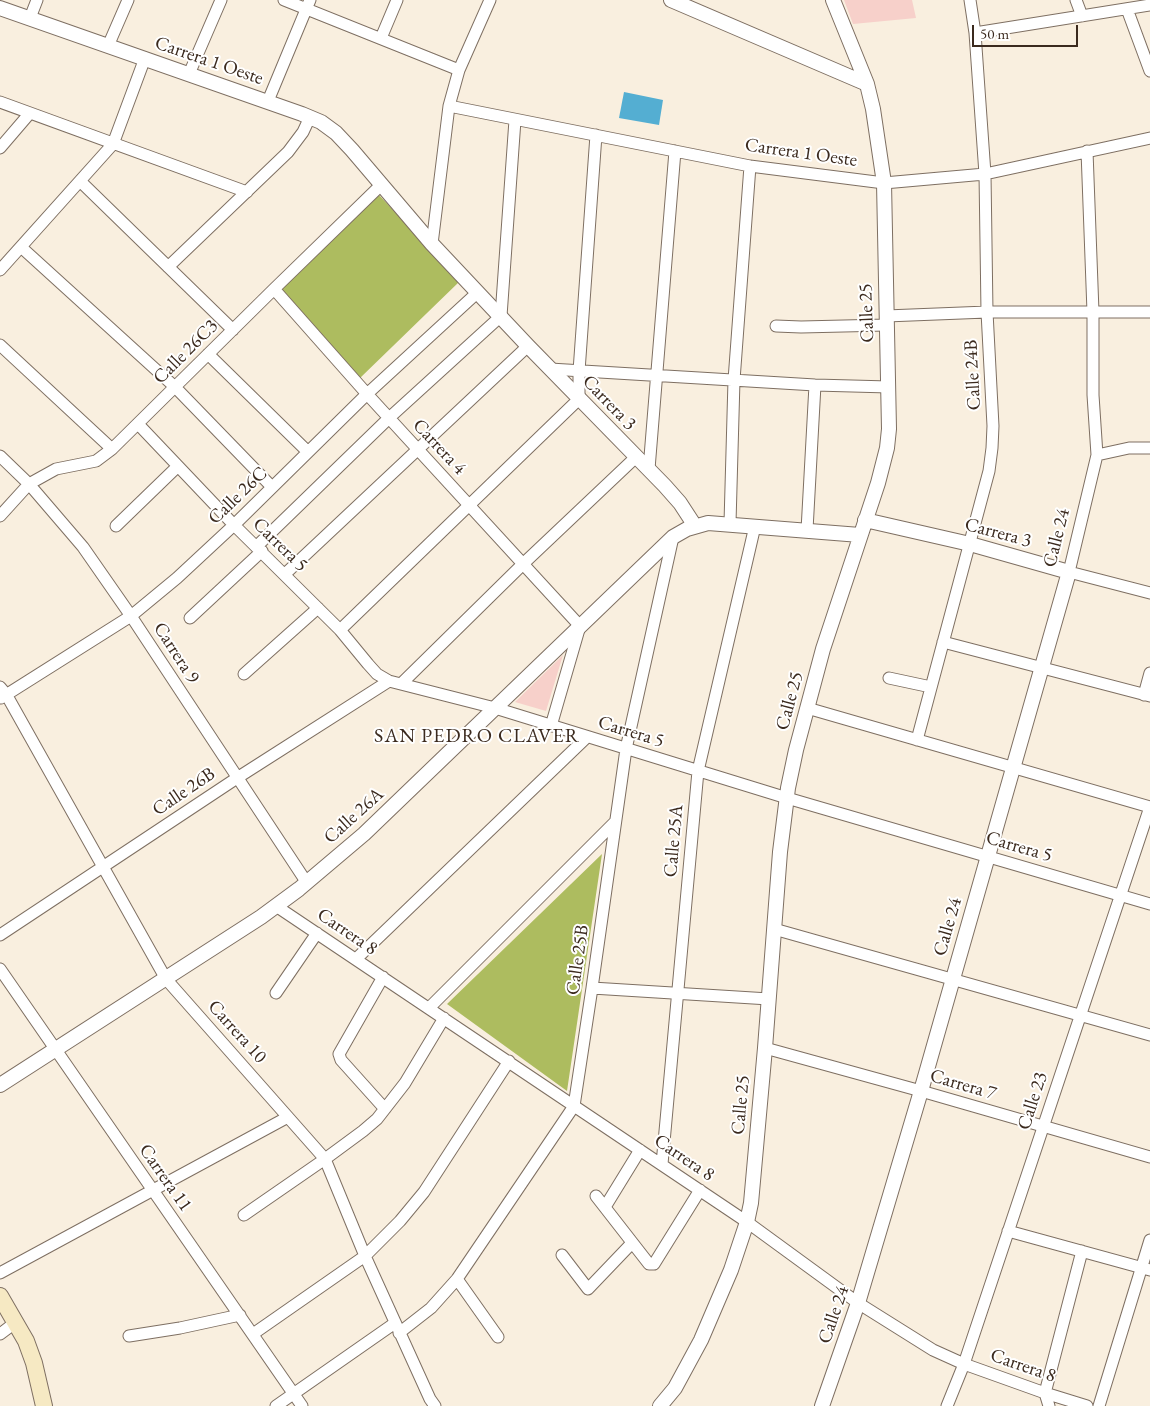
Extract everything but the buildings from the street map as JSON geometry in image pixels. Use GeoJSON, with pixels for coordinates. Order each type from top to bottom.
{"type":"FeatureCollection","features":[{"type":"Feature","properties":{"kind":"main road"},"geometry":{"type":"LineString","coordinates":[[0,1296],[26,1341],[34,1363],[44,1406]]}},
{"type":"Feature","properties":{"kind":"street"},"geometry":{"type":"LineString","coordinates":[[30,18],[37,0]]}},
{"type":"Feature","properties":{"kind":"street"},"geometry":{"type":"LineString","coordinates":[[108,46],[128,0]]}},
{"type":"Feature","properties":{"kind":"street"},"geometry":{"type":"LineString","coordinates":[[189,74],[221,0]]}},
{"type":"Feature","properties":{"kind":"street"},"geometry":{"type":"LineString","coordinates":[[284,0],[308,4],[381,38],[459,70]]}},
{"type":"Feature","properties":{"kind":"street"},"geometry":{"type":"LineString","coordinates":[[381,38],[398,0]]}},
{"type":"Feature","properties":{"kind":"street"},"geometry":{"type":"LineString","coordinates":[[432,244],[449,106],[459,70],[490,0]]}},
{"type":"Feature","properties":{"kind":"street"},"geometry":{"type":"LineString","coordinates":[[671,0],[866,84]]}},
{"type":"Feature","properties":{"kind":"street","name":"Calle 25"},"geometry":{"type":"LineString","coordinates":[[660,1406],[675,1388],[701,1340],[731,1270],[747,1222],[751,1202],[780,852],[787,798],[796,750],[823,649],[878,483],[889,429],[884,183],[873,109],[866,84],[833,0]]}},
{"type":"Feature","properties":{"kind":"street","name":"Calle 24B"},"geometry":{"type":"LineString","coordinates":[[917,740],[970,544],[989,470],[992,448],[993,426],[987,312],[985,174],[975,34],[970,0]]}},
{"type":"Feature","properties":{"kind":"street"},"geometry":{"type":"LineString","coordinates":[[1076,0],[1082,16]]}},
{"type":"Feature","properties":{"kind":"street"},"geometry":{"type":"LineString","coordinates":[[268,101],[308,4]]}},
{"type":"Feature","properties":{"kind":"street"},"geometry":{"type":"LineString","coordinates":[[975,34],[1150,5]]}},
{"type":"Feature","properties":{"kind":"street","name":"Carrera 1 Oeste"},"geometry":{"type":"LineString","coordinates":[[0,8],[268,101],[321,122],[336,133],[382,185]]}},
{"type":"Feature","properties":{"kind":"street"},"geometry":{"type":"LineString","coordinates":[[1127,9],[1150,72]]}},
{"type":"Feature","properties":{"kind":"street"},"geometry":{"type":"LineString","coordinates":[[0,270],[114,144],[145,58]]}},
{"type":"Feature","properties":{"kind":"street"},"geometry":{"type":"LineString","coordinates":[[0,102],[247,192]]}},
{"type":"Feature","properties":{"kind":"street","name":"Carrera 1 Oeste"},"geometry":{"type":"LineString","coordinates":[[449,106],[750,166],[884,183],[985,174],[1150,138]]}},
{"type":"Feature","properties":{"kind":"street"},"geometry":{"type":"LineString","coordinates":[[0,148],[30,113]]}},
{"type":"Feature","properties":{"kind":"street"},"geometry":{"type":"LineString","coordinates":[[168,267],[288,152],[299,138],[310,117]]}},
{"type":"Feature","properties":{"kind":"street"},"geometry":{"type":"LineString","coordinates":[[190,618],[388,418],[501,316],[515,120]]}},
{"type":"Feature","properties":{"kind":"street"},"geometry":{"type":"LineString","coordinates":[[340,630],[579,399],[579,371],[596,135]]}},
{"type":"Feature","properties":{"kind":"street"},"geometry":{"type":"LineString","coordinates":[[649,469],[675,151]]}},
{"type":"Feature","properties":{"kind":"street","name":"Calle 24"},"geometry":{"type":"LineString","coordinates":[[822,1406],[858,1303],[953,980],[1069,572],[1097,455],[1093,395],[1093,312],[1087,151]]}},
{"type":"Feature","properties":{"kind":"street"},"geometry":{"type":"LineString","coordinates":[[730,523],[734,380],[750,166]]}},
{"type":"Feature","properties":{"kind":"street"},"geometry":{"type":"LineString","coordinates":[[80,181],[233,330]]}},
{"type":"Feature","properties":{"kind":"street","name":"Carrera 3"},"geometry":{"type":"LineString","coordinates":[[382,185],[432,244],[550,369],[649,469],[680,503],[695,526]]}},
{"type":"Feature","properties":{"kind":"street","name":"Calle 26C3"},"geometry":{"type":"LineString","coordinates":[[0,516],[29,484],[56,470],[96,461],[112,450],[382,185]]}},
{"type":"Feature","properties":{"kind":"street"},"geometry":{"type":"LineString","coordinates":[[21,247],[175,387],[272,487]]}},
{"type":"Feature","properties":{"kind":"street","name":"Carrera 4"},"geometry":{"type":"LineString","coordinates":[[274,289],[388,418],[524,563],[580,626]]}},
{"type":"Feature","properties":{"kind":"street","name":"Calle 26C"},"geometry":{"type":"LineString","coordinates":[[2,693],[131,616],[177,578],[234,525],[367,394],[478,292]]}},
{"type":"Feature","properties":{"kind":"street"},"geometry":{"type":"LineString","coordinates":[[776,326],[801,327],[987,312],[1150,312]]}},
{"type":"Feature","properties":{"kind":"street"},"geometry":{"type":"LineString","coordinates":[[0,345],[112,450]]}},
{"type":"Feature","properties":{"kind":"street"},"geometry":{"type":"LineString","coordinates":[[285,574],[528,346]]}},
{"type":"Feature","properties":{"kind":"street"},"geometry":{"type":"LineString","coordinates":[[208,354],[308,452]]}},
{"type":"Feature","properties":{"kind":"street"},"geometry":{"type":"LineString","coordinates":[[550,369],[816,385],[889,387]]}},
{"type":"Feature","properties":{"kind":"street"},"geometry":{"type":"LineString","coordinates":[[807,530],[816,385]]}},
{"type":"Feature","properties":{"kind":"street","name":"Carrera 5"},"geometry":{"type":"LineString","coordinates":[[138,424],[234,525],[340,630],[377,674],[389,681],[495,708],[787,798],[1150,904]]}},
{"type":"Feature","properties":{"kind":"street"},"geometry":{"type":"LineString","coordinates":[[1097,455],[1129,448],[1150,448]]}},
{"type":"Feature","properties":{"kind":"street","name":"Carrera 9"},"geometry":{"type":"LineString","coordinates":[[0,456],[29,484],[83,546],[306,883]]}},
{"type":"Feature","properties":{"kind":"street"},"geometry":{"type":"LineString","coordinates":[[401,684],[524,563],[636,457]]}},
{"type":"Feature","properties":{"kind":"street"},"geometry":{"type":"LineString","coordinates":[[116,526],[178,466]]}},
{"type":"Feature","properties":{"kind":"street","name":"Carrera 3"},"geometry":{"type":"LineString","coordinates":[[865,520],[970,544],[1150,593]]}},
{"type":"Feature","properties":{"kind":"street"},"geometry":{"type":"LineString","coordinates":[[695,526],[708,523],[730,523],[860,535]]}},
{"type":"Feature","properties":{"kind":"street","name":"Calle 26A"},"geometry":{"type":"LineString","coordinates":[[0,1085],[261,918],[306,883],[364,834],[673,537],[695,526]]}},
{"type":"Feature","properties":{"kind":"street","name":"Calle 25A"},"geometry":{"type":"LineString","coordinates":[[662,1164],[698,771],[755,526]]}},
{"type":"Feature","properties":{"kind":"street","name":"Calle 25B"},"geometry":{"type":"LineString","coordinates":[[276,1406],[431,1308],[458,1279],[574,1106],[626,749],[673,537]]}},
{"type":"Feature","properties":{"kind":"street"},"geometry":{"type":"LineString","coordinates":[[244,674],[318,608]]}},
{"type":"Feature","properties":{"kind":"street"},"geometry":{"type":"LineString","coordinates":[[550,726],[580,626]]}},
{"type":"Feature","properties":{"kind":"street"},"geometry":{"type":"LineString","coordinates":[[943,642],[1147,696],[1150,673]]}},
{"type":"Feature","properties":{"kind":"street"},"geometry":{"type":"LineString","coordinates":[[890,678],[931,687]]}},
{"type":"Feature","properties":{"kind":"street","name":"Calle 26B"},"geometry":{"type":"LineString","coordinates":[[0,935],[237,778],[389,681]]}},
{"type":"Feature","properties":{"kind":"street","name":"Carrera 10"},"geometry":{"type":"LineString","coordinates":[[2,693],[104,867],[166,978],[325,1159],[365,1256],[433,1402]]}},
{"type":"Feature","properties":{"kind":"street"},"geometry":{"type":"LineString","coordinates":[[807,708],[1150,807]]}},
{"type":"Feature","properties":{"kind":"street"},"geometry":{"type":"LineString","coordinates":[[356,959],[587,737]]}},
{"type":"Feature","properties":{"kind":"street","name":"Calle 23"},"geometry":{"type":"LineString","coordinates":[[948,1406],[964,1364],[1150,807]]}},
{"type":"Feature","properties":{"kind":"street"},"geometry":{"type":"LineString","coordinates":[[429,1008],[615,822]]}},
{"type":"Feature","properties":{"kind":"street","name":"Carrera 8"},"geometry":{"type":"LineString","coordinates":[[276,906],[662,1164],[747,1222],[858,1303],[933,1350],[964,1364],[1087,1406]]}},
{"type":"Feature","properties":{"kind":"street"},"geometry":{"type":"LineString","coordinates":[[774,929],[1150,1035]]}},
{"type":"Feature","properties":{"kind":"street"},"geometry":{"type":"LineString","coordinates":[[276,993],[317,933]]}},
{"type":"Feature","properties":{"kind":"street","name":"Carrera 11"},"geometry":{"type":"LineString","coordinates":[[0,969],[302,1406]]}},
{"type":"Feature","properties":{"kind":"street"},"geometry":{"type":"LineString","coordinates":[[383,977],[339,1054],[340,1060],[385,1109]]}},
{"type":"Feature","properties":{"kind":"street"},"geometry":{"type":"LineString","coordinates":[[592,988],[769,999]]}},
{"type":"Feature","properties":{"kind":"street"},"geometry":{"type":"LineString","coordinates":[[244,1216],[363,1132],[385,1109],[405,1083],[444,1018]]}},
{"type":"Feature","properties":{"kind":"street","name":"Carrera 7"},"geometry":{"type":"LineString","coordinates":[[765,1048],[921,1090],[1150,1157]]}},
{"type":"Feature","properties":{"kind":"street"},"geometry":{"type":"LineString","coordinates":[[252,1334],[365,1256],[395,1227],[424,1192],[508,1062]]}},
{"type":"Feature","properties":{"kind":"street"},"geometry":{"type":"LineString","coordinates":[[0,1273],[288,1117]]}},
{"type":"Feature","properties":{"kind":"street"},"geometry":{"type":"LineString","coordinates":[[606,1207],[640,1150]]}},
{"type":"Feature","properties":{"kind":"street"},"geometry":{"type":"LineString","coordinates":[[596,1196],[649,1264],[654,1264],[700,1190]]}},
{"type":"Feature","properties":{"kind":"street"},"geometry":{"type":"LineString","coordinates":[[1008,1231],[1146,1269]]}},
{"type":"Feature","properties":{"kind":"street"},"geometry":{"type":"LineString","coordinates":[[1099,1406],[1146,1269],[1150,1240]]}},
{"type":"Feature","properties":{"kind":"street"},"geometry":{"type":"LineString","coordinates":[[562,1255],[588,1289],[632,1243]]}},
{"type":"Feature","properties":{"kind":"street"},"geometry":{"type":"LineString","coordinates":[[1049,1406],[1045,1393],[1082,1251]]}},
{"type":"Feature","properties":{"kind":"street"},"geometry":{"type":"LineString","coordinates":[[458,1279],[498,1337]]}},
{"type":"Feature","properties":{"kind":"street"},"geometry":{"type":"LineString","coordinates":[[129,1336],[180,1328],[240,1315]]}},
{"type":"Feature","properties":{"kind":"street"},"geometry":{"type":"LineString","coordinates":[[0,1334],[16,1322]]}},
{"type":"Feature","properties":{"kind":"street"},"geometry":{"type":"LineString","coordinates":[[420,1406],[433,1402]]}},
{"type":"Feature","properties":{"kind":"shaded area"},"geometry":{"type":"Polygon","coordinates":[[[844,0],[912,0],[916,18],[853,24],[844,0]]]}},
{"type":"Feature","properties":{"kind":"shaded area"},"geometry":{"type":"Polygon","coordinates":[[[563,655],[546,711],[515,702],[563,655]]]}},
{"type":"Feature","properties":{"kind":"green space"},"geometry":{"type":"Polygon","coordinates":[[[379,195],[460,281],[359,379],[279,288],[379,195]]]}},
{"type":"Feature","properties":{"kind":"green space"},"geometry":{"type":"Polygon","coordinates":[[[602,854],[567,1091],[447,1004],[602,854]]]}},
{"type":"Feature","properties":{"kind":"water"},"geometry":{"type":"Polygon","coordinates":[[[624,92],[663,100],[659,125],[619,118],[624,92]]]}},
{"type":"Feature","properties":{"kind":"district","name":"SAN PEDRO CLAVER"},"geometry":{"type":"Point","coordinates":[477,737]}}]}
